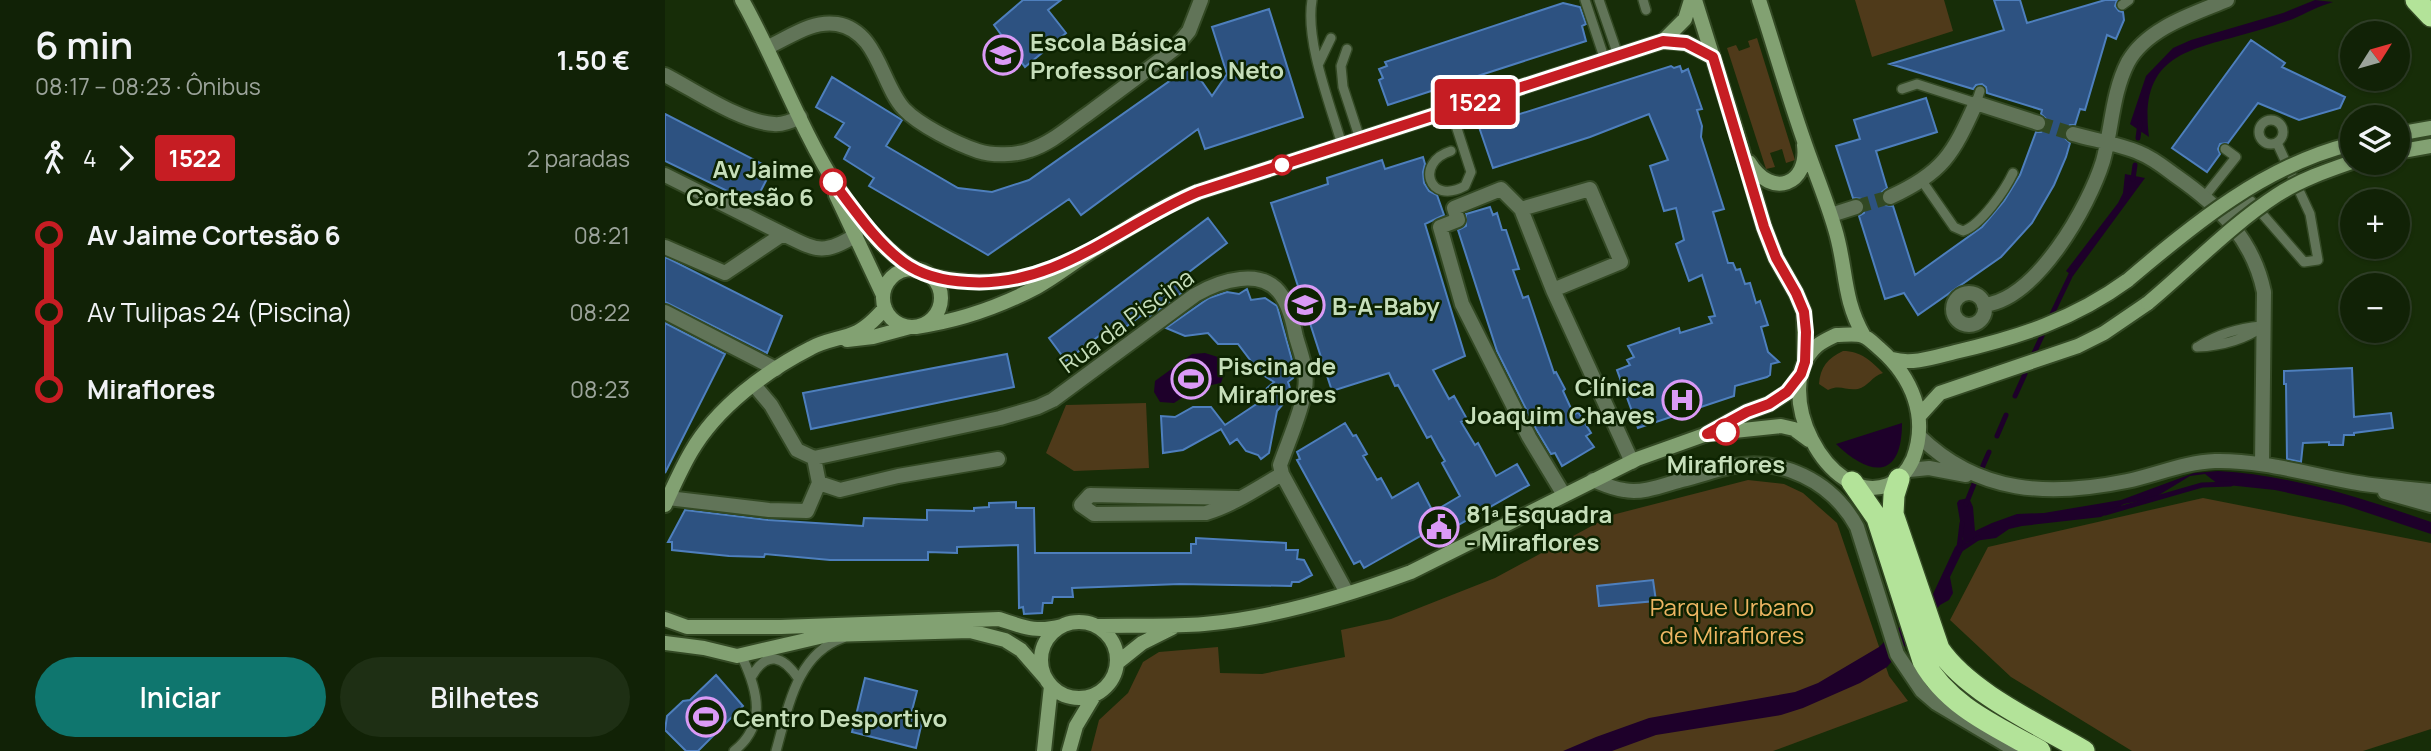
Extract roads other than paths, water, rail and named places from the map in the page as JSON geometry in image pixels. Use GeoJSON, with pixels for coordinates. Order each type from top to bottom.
{"type":"FeatureCollection","features":[{"type":"Feature","properties":{"kind":"highway"},"geometry":{"type":"LineString","coordinates":[[2416,0],[2431,16]]}},
{"type":"Feature","properties":{"kind":"highway"},"geometry":{"type":"LineString","coordinates":[[1904,474],[1894,495],[1893,514],[1939,649],[1950,666],[1978,688],[2084,751]]}},
{"type":"Feature","properties":{"kind":"highway"},"geometry":{"type":"LineString","coordinates":[[1852,482],[1877,518],[1923,661],[1931,676],[1960,705],[2040,751]]}},
{"type":"Feature","properties":{"kind":"street"},"geometry":{"type":"LineString","coordinates":[[742,0],[768,47],[831,180],[874,234],[904,263],[936,283],[940,292],[938,311],[932,318],[913,327],[894,321],[825,168]]}},
{"type":"Feature","properties":{"kind":"street"},"geometry":{"type":"LineString","coordinates":[[768,47],[815,25],[827,23],[850,28],[867,43],[904,109],[917,120],[979,152],[1001,154],[1029,150],[1052,140],[1174,49],[1189,31],[1201,0]]}},
{"type":"Feature","properties":{"kind":"street"},"geometry":{"type":"LineString","coordinates":[[1663,41],[1685,19],[1693,0]]}},
{"type":"Feature","properties":{"kind":"street"},"geometry":{"type":"LineString","coordinates":[[1693,0],[1769,243],[1804,312],[1801,414],[1813,444]]}},
{"type":"Feature","properties":{"kind":"street"},"geometry":{"type":"LineString","coordinates":[[1759,0],[1842,252],[1847,299],[1864,336],[1892,359],[1906,378],[1920,409],[1917,449],[1904,474]]}},
{"type":"Feature","properties":{"kind":"street"},"geometry":{"type":"LineString","coordinates":[[1984,305],[2003,299],[2020,288],[2046,263],[2072,227],[2098,177],[2115,99],[2129,62],[2138,50],[2167,26],[2227,0]]}},
{"type":"Feature","properties":{"kind":"street"},"geometry":{"type":"LineString","coordinates":[[835,339],[861,339],[952,321],[1007,301],[1054,277],[1168,204],[1198,192],[1612,57],[1663,41],[1686,43],[1713,57]]}},
{"type":"Feature","properties":{"kind":"street"},"geometry":{"type":"LineString","coordinates":[[665,75],[758,121],[776,124],[800,117]]}},
{"type":"Feature","properties":{"kind":"street"},"geometry":{"type":"LineString","coordinates":[[1890,197],[1922,181],[1952,154],[1978,97],[2038,123]]}},
{"type":"Feature","properties":{"kind":"street"},"geometry":{"type":"LineString","coordinates":[[2410,132],[2431,128]]}},
{"type":"Feature","properties":{"kind":"street"},"geometry":{"type":"LineString","coordinates":[[2073,134],[2139,153],[2150,159],[2205,196],[2228,218],[2243,239],[2260,274],[2264,292],[2262,464]]}},
{"type":"Feature","properties":{"kind":"street"},"geometry":{"type":"LineString","coordinates":[[1742,150],[1762,178],[1779,185],[1793,178],[1802,162],[1805,150],[1802,136]]}},
{"type":"Feature","properties":{"kind":"street"},"geometry":{"type":"LineString","coordinates":[[2410,150],[2431,146]]}},
{"type":"Feature","properties":{"kind":"street"},"geometry":{"type":"LineString","coordinates":[[1892,359],[1912,361],[1933,357],[2021,335],[2077,313],[2128,280],[2227,202],[2303,161],[2340,148]]}},
{"type":"Feature","properties":{"kind":"street"},"geometry":{"type":"LineString","coordinates":[[1920,415],[1940,393],[2078,346],[2103,333],[2148,303],[2244,220],[2279,194],[2340,167]]}},
{"type":"Feature","properties":{"kind":"street"},"geometry":{"type":"LineString","coordinates":[[665,174],[807,246],[824,250],[837,247],[856,235]]}},
{"type":"Feature","properties":{"kind":"street"},"geometry":{"type":"LineString","coordinates":[[1521,209],[1590,189],[1621,262],[1553,290]]}},
{"type":"Feature","properties":{"kind":"street"},"geometry":{"type":"LineString","coordinates":[[1564,495],[1529,437],[1462,304],[1440,227],[1458,220],[1454,208],[1501,190],[1521,209],[1553,290],[1632,461]]}},
{"type":"Feature","properties":{"kind":"street"},"geometry":{"type":"LineString","coordinates":[[1831,215],[1856,207]]}},
{"type":"Feature","properties":{"kind":"street"},"geometry":{"type":"LineString","coordinates":[[665,247],[725,273],[783,234]]}},
{"type":"Feature","properties":{"kind":"street"},"geometry":{"type":"LineString","coordinates":[[754,385],[771,405],[797,450],[814,458],[819,483],[807,512],[667,501],[702,434],[729,406],[754,385],[776,369],[819,344],[866,326],[884,301],[886,286],[899,273],[923,273],[972,283],[1010,281],[1053,268],[1094,249]]}},
{"type":"Feature","properties":{"kind":"street","name":"Rua da Piscina"},"geometry":{"type":"LineString","coordinates":[[814,458],[1000,418],[1038,407],[1067,391],[1195,295],[1212,285],[1252,278],[1281,294],[1288,308],[1307,372],[1305,391],[1280,465],[1282,474]]}},
{"type":"Feature","properties":{"kind":"street"},"geometry":{"type":"LineString","coordinates":[[665,312],[776,369]]}},
{"type":"Feature","properties":{"kind":"street"},"geometry":{"type":"LineString","coordinates":[[1097,626],[1179,626],[1264,615],[1347,593],[1411,572],[1632,461],[1707,434],[1778,399],[1787,392],[1817,346],[1836,335],[1864,336]]}},
{"type":"Feature","properties":{"kind":"street"},"geometry":{"type":"LineString","coordinates":[[1707,434],[1781,426],[1794,429],[1852,482],[1866,486],[1879,487],[1904,474],[1929,468],[2047,491],[2128,481],[2197,463],[2236,461],[2354,483],[2431,505]]}},
{"type":"Feature","properties":{"kind":"street"},"geometry":{"type":"LineString","coordinates":[[1919,436],[1948,461],[1982,478]]}},
{"type":"Feature","properties":{"kind":"street"},"geometry":{"type":"LineString","coordinates":[[819,483],[840,490],[898,476],[998,459]]}},
{"type":"Feature","properties":{"kind":"street"},"geometry":{"type":"LineString","coordinates":[[1593,480],[1625,491],[1653,488],[1732,467],[1783,467],[1805,475],[1826,489],[1848,510],[1857,527],[1898,654],[1922,691],[1936,703],[2017,751]]}},
{"type":"Feature","properties":{"kind":"street"},"geometry":{"type":"LineString","coordinates":[[1238,498],[1090,495],[1081,505],[1094,514],[1206,513],[1238,498],[1282,474],[1347,593]]}},
{"type":"Feature","properties":{"kind":"street"},"geometry":{"type":"LineString","coordinates":[[2354,483],[2431,491]]}},
{"type":"Feature","properties":{"kind":"street"},"geometry":{"type":"LineString","coordinates":[[665,619],[688,627],[781,627],[999,619],[1039,631],[1071,622],[1086,622],[1107,634],[1114,645],[1117,663],[1114,675],[1105,689],[1094,696],[1078,699],[1066,696],[1049,683],[1021,650],[993,635],[954,631],[856,634],[806,639],[737,656],[665,643]]}},
{"type":"Feature","properties":{"kind":"street"},"geometry":{"type":"LineString","coordinates":[[1044,751],[1049,683],[1042,668],[1043,646],[1051,634],[1062,626]]}},
{"type":"Feature","properties":{"kind":"street"},"geometry":{"type":"LineString","coordinates":[[1117,663],[1154,636],[1179,626]]}},
{"type":"Feature","properties":{"kind":"street"},"geometry":{"type":"LineString","coordinates":[[1069,751],[1076,726],[1094,696]]}},
{"type":"Feature","properties":{"kind":"lane"},"geometry":{"type":"LineString","coordinates":[[1312,0],[1309,18],[1342,145]]}},
{"type":"Feature","properties":{"kind":"lane"},"geometry":{"type":"LineString","coordinates":[[1585,0],[1612,57]]}},
{"type":"Feature","properties":{"kind":"lane"},"geometry":{"type":"LineString","coordinates":[[1643,0],[1646,10]]}},
{"type":"Feature","properties":{"kind":"lane"},"geometry":{"type":"LineString","coordinates":[[1602,2],[1612,57]]}},
{"type":"Feature","properties":{"kind":"lane"},"geometry":{"type":"LineString","coordinates":[[1319,64],[1331,38]]}},
{"type":"Feature","properties":{"kind":"lane"},"geometry":{"type":"LineString","coordinates":[[1347,50],[1341,66],[1343,87],[1360,139]]}},
{"type":"Feature","properties":{"kind":"lane"},"geometry":{"type":"LineString","coordinates":[[1902,89],[1917,84],[1978,97]]}},
{"type":"Feature","properties":{"kind":"lane"},"geometry":{"type":"LineString","coordinates":[[1451,110],[1471,172],[1465,187],[1445,193],[1436,189],[1429,176],[1430,167],[1435,160],[1451,152]]}},
{"type":"Feature","properties":{"kind":"lane"},"geometry":{"type":"LineString","coordinates":[[2228,218],[2251,201],[2304,262],[2318,260],[2310,214],[2277,143]]}},
{"type":"Feature","properties":{"kind":"lane"},"geometry":{"type":"LineString","coordinates":[[2205,196],[2236,157],[2225,149]]}},
{"type":"Feature","properties":{"kind":"lane"},"geometry":{"type":"LineString","coordinates":[[1922,181],[1954,227],[1963,231],[1972,228],[1985,214],[2013,173]]}},
{"type":"Feature","properties":{"kind":"lane"},"geometry":{"type":"LineString","coordinates":[[2264,326],[2248,337],[2215,346],[2197,347],[2213,338],[2245,327],[2264,326]]}},
{"type":"Feature","properties":{"kind":"lane"},"geometry":{"type":"LineString","coordinates":[[776,751],[798,678],[823,649],[835,641],[856,634]]}},
{"type":"Feature","properties":{"kind":"lane"},"geometry":{"type":"LineString","coordinates":[[734,751],[749,736],[757,706],[752,677],[742,657],[737,656]]}},
{"type":"Feature","properties":{"kind":"lane"},"geometry":{"type":"LineString","coordinates":[[752,677],[757,667],[767,660],[779,659],[789,666],[798,678]]}},
{"type":"Feature","properties":{"kind":"waterway"},"geometry":{"type":"LineString","coordinates":[[2138,138],[2140,123]]}},
{"type":"Feature","properties":{"kind":"waterway"},"geometry":{"type":"LineString","coordinates":[[2133,179],[2135,165]]}},
{"type":"Feature","properties":{"kind":"waterway"},"geometry":{"type":"LineString","coordinates":[[2052,314],[2074,268]]}},
{"type":"Feature","properties":{"kind":"waterway"},"geometry":{"type":"LineString","coordinates":[[2034,353],[2042,336]]}},
{"type":"Feature","properties":{"kind":"waterway"},"geometry":{"type":"LineString","coordinates":[[2015,396],[2025,374]]}},
{"type":"Feature","properties":{"kind":"waterway"},"geometry":{"type":"LineString","coordinates":[[1997,436],[2006,415]]}},
{"type":"Feature","properties":{"kind":"waterway"},"geometry":{"type":"LineString","coordinates":[[1982,468],[1989,452]]}},
{"type":"Feature","properties":{"kind":"waterway"},"geometry":{"type":"LineString","coordinates":[[1966,504],[1974,484]]}},
{"type":"Feature","properties":{"kind":"waterway"},"geometry":{"type":"LineString","coordinates":[[2105,513],[2202,485],[2231,484]]}},
{"type":"Feature","properties":{"kind":"waterway"},"geometry":{"type":"LineString","coordinates":[[1959,548],[1962,523]]}},
{"type":"Feature","properties":{"kind":"waterway"},"geometry":{"type":"LineString","coordinates":[[1960,550],[1978,538]]}},
{"type":"Feature","properties":{"kind":"tunnel"},"geometry":{"type":"LineString","coordinates":[[2038,123],[2073,134]]}},
{"type":"Feature","properties":{"kind":"tunnel"},"geometry":{"type":"LineString","coordinates":[[1856,207],[1890,197]]}},
{"type":"Feature","properties":{"kind":"place","name":"Escola Básica Professor Carlos Neto"},"geometry":{"type":"Point","coordinates":[1003,55]}},
{"type":"Feature","properties":{"kind":"place","name":"Av Jaime Cortesão 6"},"geometry":{"type":"Point","coordinates":[833,182]}},
{"type":"Feature","properties":{"kind":"place","name":"B-A-Baby"},"geometry":{"type":"Point","coordinates":[1305,305]}},
{"type":"Feature","properties":{"kind":"place","name":"Piscina de Miraflores"},"geometry":{"type":"Point","coordinates":[1191,379]}},
{"type":"Feature","properties":{"kind":"place","name":"Clínica Joaquim Chaves"},"geometry":{"type":"Point","coordinates":[1682,400]}},
{"type":"Feature","properties":{"kind":"place","name":"Miraflores"},"geometry":{"type":"Point","coordinates":[1726,432]}},
{"type":"Feature","properties":{"kind":"place","name":"81ª Esquadra - Miraflores"},"geometry":{"type":"Point","coordinates":[1439,527]}},
{"type":"Feature","properties":{"kind":"place","name":"Centro Desportivo"},"geometry":{"type":"Point","coordinates":[706,717]}},
{"type":"Feature","properties":{"kind":"park label","name":"Parque Urbano de Miraflores"},"geometry":{"type":"Point","coordinates":[1732,620]}}]}
